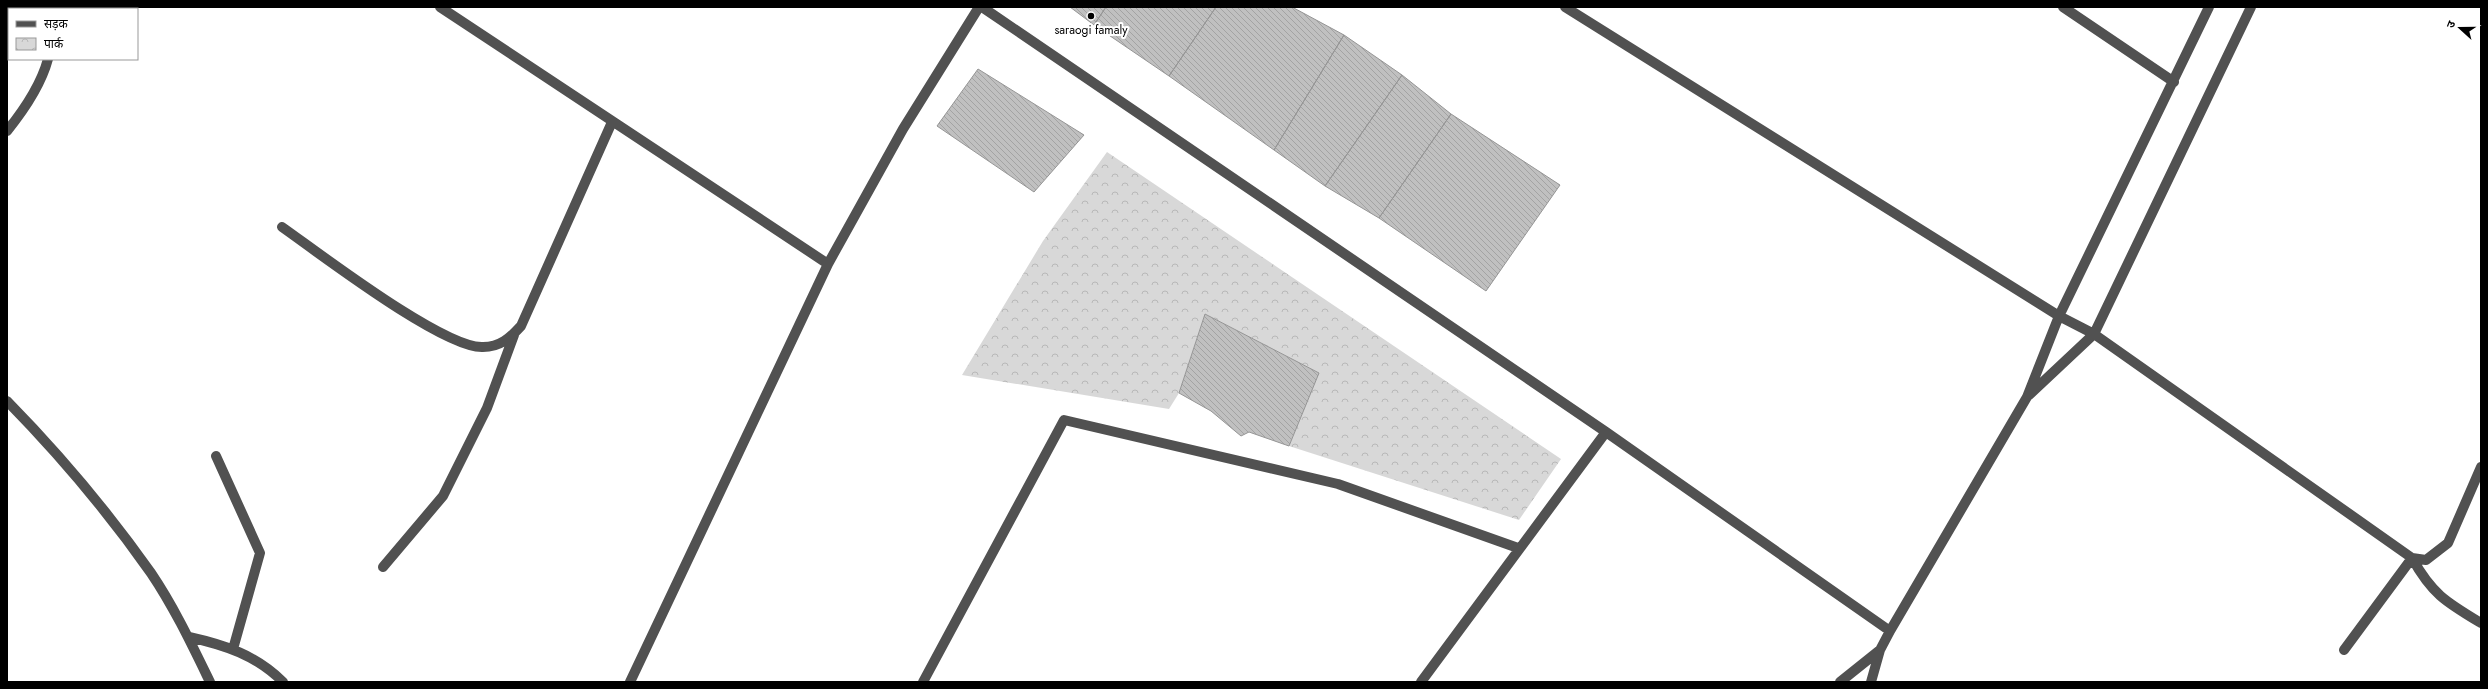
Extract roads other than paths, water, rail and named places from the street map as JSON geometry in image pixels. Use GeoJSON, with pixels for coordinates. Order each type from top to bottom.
{"type":"FeatureCollection","features":[{"type":"Feature","properties":{"kind":"street"},"geometry":{"type":"LineString","coordinates":[[440,7],[828,264]]}},
{"type":"Feature","properties":{"kind":"street"},"geometry":{"type":"LineString","coordinates":[[630,682],[828,264],[903,129],[980,7],[1606,432],[1890,631]]}},
{"type":"Feature","properties":{"kind":"street"},"geometry":{"type":"LineString","coordinates":[[1565,7],[2060,316],[2094,334],[2412,558],[2426,583],[2437,594],[2449,604],[2481,622]]}},
{"type":"Feature","properties":{"kind":"street"},"geometry":{"type":"LineString","coordinates":[[2063,7],[2174,82]]}},
{"type":"Feature","properties":{"kind":"street"},"geometry":{"type":"LineString","coordinates":[[1871,682],[1880,650],[1890,631],[2027,397],[2060,316],[2209,7]]}},
{"type":"Feature","properties":{"kind":"street"},"geometry":{"type":"LineString","coordinates":[[2027,397],[2094,334],[2251,7]]}},
{"type":"Feature","properties":{"kind":"street"},"geometry":{"type":"LineString","coordinates":[[7,131],[20,116],[44,73],[48,60]]}},
{"type":"Feature","properties":{"kind":"street"},"geometry":{"type":"LineString","coordinates":[[282,227],[426,327],[459,341],[482,348],[508,341],[521,326],[612,122]]}},
{"type":"Feature","properties":{"kind":"street"},"geometry":{"type":"LineString","coordinates":[[382,568],[443,496],[487,408],[515,333]]}},
{"type":"Feature","properties":{"kind":"street"},"geometry":{"type":"LineString","coordinates":[[7,401],[99,504],[151,574],[189,637],[210,682]]}},
{"type":"Feature","properties":{"kind":"street"},"geometry":{"type":"LineString","coordinates":[[922,682],[1064,420],[1338,484],[1518,548]]}},
{"type":"Feature","properties":{"kind":"street"},"geometry":{"type":"LineString","coordinates":[[1420,682],[1518,548],[1606,432]]}},
{"type":"Feature","properties":{"kind":"street"},"geometry":{"type":"LineString","coordinates":[[216,456],[260,553],[233,649]]}},
{"type":"Feature","properties":{"kind":"street"},"geometry":{"type":"LineString","coordinates":[[2412,558],[2426,560],[2448,543],[2481,467]]}},
{"type":"Feature","properties":{"kind":"street"},"geometry":{"type":"LineString","coordinates":[[2344,650],[2412,558]]}},
{"type":"Feature","properties":{"kind":"street"},"geometry":{"type":"LineString","coordinates":[[189,637],[233,649],[248,655],[283,682]]}},
{"type":"Feature","properties":{"kind":"street"},"geometry":{"type":"LineString","coordinates":[[1840,682],[1880,650]]}},
{"type":"Feature","properties":{"kind":"place","name":"saraogi famaly"},"geometry":{"type":"Point","coordinates":[1091,16]}}]}
